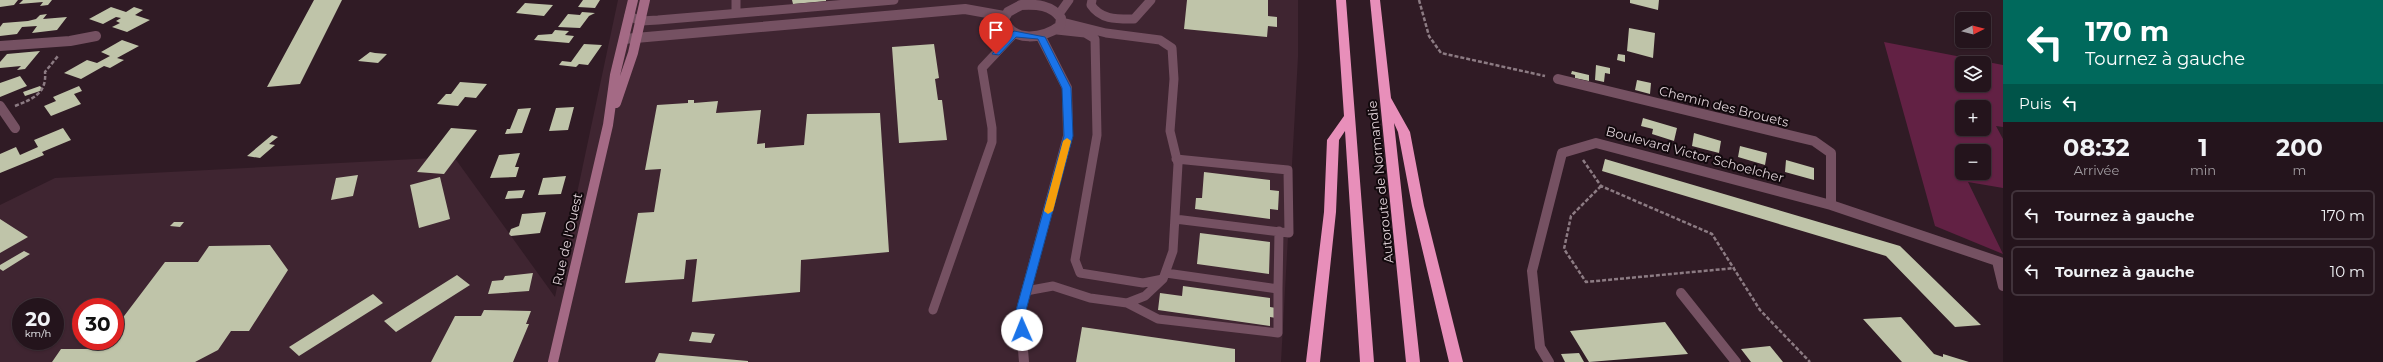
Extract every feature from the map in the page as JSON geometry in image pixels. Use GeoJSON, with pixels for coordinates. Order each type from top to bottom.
{"type":"FeatureCollection","features":[{"type":"Feature","properties":{"kind":"highway","name":"Autoroute de Normandie"},"geometry":{"type":"LineString","coordinates":[[1341,0],[1367,362]]}},
{"type":"Feature","properties":{"kind":"highway","name":"Autoroute de Normandie"},"geometry":{"type":"LineString","coordinates":[[1375,0],[1413,362]]}},
{"type":"Feature","properties":{"kind":"highway"},"geometry":{"type":"LineString","coordinates":[[1385,95],[1404,132],[1418,206],[1456,362]]}},
{"type":"Feature","properties":{"kind":"highway"},"geometry":{"type":"LineString","coordinates":[[1313,362],[1330,212],[1333,140],[1350,114]]}},
{"type":"Feature","properties":{"kind":"main road","name":"Rue de l'Ouest"},"geometry":{"type":"LineString","coordinates":[[608,126],[615,75],[633,0]]}},
{"type":"Feature","properties":{"kind":"main road","name":"Rue de l'Ouest"},"geometry":{"type":"LineString","coordinates":[[553,361],[608,126],[637,38],[645,0]]}},
{"type":"Feature","properties":{"kind":"street"},"geometry":{"type":"LineString","coordinates":[[1042,2],[1054,10],[1060,18],[1056,30],[1041,37],[1014,34],[1007,29],[1003,23],[1004,16],[1007,12],[1017,6],[1042,2]]}},
{"type":"Feature","properties":{"kind":"street"},"geometry":{"type":"LineString","coordinates":[[624,40],[965,9],[1004,16]]}},
{"type":"Feature","properties":{"kind":"street"},"geometry":{"type":"LineString","coordinates":[[0,46],[70,41],[96,36]]}},
{"type":"Feature","properties":{"kind":"street"},"geometry":{"type":"LineString","coordinates":[[1024,362],[1020,314],[1068,136],[1066,88],[1041,37]]}},
{"type":"Feature","properties":{"kind":"street","name":"Chemin des Brouets"},"geometry":{"type":"LineString","coordinates":[[1558,79],[1814,141],[1831,153],[1831,205]]}},
{"type":"Feature","properties":{"kind":"street"},"geometry":{"type":"LineString","coordinates":[[2,108],[15,128]]}},
{"type":"Feature","properties":{"kind":"street","name":"Boulevard Victor Schoelcher"},"geometry":{"type":"LineString","coordinates":[[1549,362],[1540,347],[1532,271],[1562,153],[1596,143],[1831,205],[2000,262]]}},
{"type":"Feature","properties":{"kind":"street"},"geometry":{"type":"LineString","coordinates":[[2000,262],[2003,286]]}},
{"type":"Feature","properties":{"kind":"street"},"geometry":{"type":"LineString","coordinates":[[1681,293],[1736,362]]}},
{"type":"Feature","properties":{"kind":"lane"},"geometry":{"type":"LineString","coordinates":[[736,0],[736,12]]}},
{"type":"Feature","properties":{"kind":"lane"},"geometry":{"type":"LineString","coordinates":[[629,16],[641,21],[894,0]]}},
{"type":"Feature","properties":{"kind":"lane"},"geometry":{"type":"LineString","coordinates":[[1069,0],[1060,18],[1106,33],[1160,40],[1172,48],[1174,79],[1170,131],[1176,158],[1173,251],[1164,276],[1146,296],[1127,304]]}},
{"type":"Feature","properties":{"kind":"lane"},"geometry":{"type":"LineString","coordinates":[[1092,0],[1091,5],[1097,13],[1110,18],[1134,19],[1151,0]]}},
{"type":"Feature","properties":{"kind":"lane"},"geometry":{"type":"LineString","coordinates":[[1056,30],[1085,34],[1095,39]]}},
{"type":"Feature","properties":{"kind":"lane"},"geometry":{"type":"LineString","coordinates":[[1095,39],[1106,33]]}},
{"type":"Feature","properties":{"kind":"lane"},"geometry":{"type":"LineString","coordinates":[[933,310],[992,142],[992,128],[982,68],[1014,34]]}},
{"type":"Feature","properties":{"kind":"lane"},"geometry":{"type":"LineString","coordinates":[[1095,39],[1097,134],[1075,260],[1080,273],[1143,283],[1164,276],[1278,289]]}},
{"type":"Feature","properties":{"kind":"lane"},"geometry":{"type":"LineString","coordinates":[[1175,219],[1289,233],[1288,170],[1176,158]]}},
{"type":"Feature","properties":{"kind":"lane"},"geometry":{"type":"LineString","coordinates":[[1026,291],[1053,286],[1090,298],[1127,304],[1158,319],[1278,333],[1279,231]]}},
{"type":"Feature","properties":{"kind":"path"},"geometry":{"type":"LineString","coordinates":[[1419,0],[1428,31],[1436,50],[1441,53],[1558,79]]}},
{"type":"Feature","properties":{"kind":"path"},"geometry":{"type":"LineString","coordinates":[[2,108],[40,94],[47,83],[45,72],[70,41]]}},
{"type":"Feature","properties":{"kind":"path"},"geometry":{"type":"LineString","coordinates":[[1575,149],[1601,186],[1712,234],[1735,268],[1760,310],[1810,362]]}},
{"type":"Feature","properties":{"kind":"path"},"geometry":{"type":"LineString","coordinates":[[1601,186],[1571,216],[1564,249],[1586,282],[1735,268]]}},
{"type":"Feature","properties":{"kind":"shaded area"},"geometry":{"type":"Polygon","coordinates":[[[618,0],[1298,0],[1298,57],[1281,362],[0,362],[0,205],[55,178],[454,157],[555,297],[618,0]]]}},
{"type":"Feature","properties":{"kind":"shaded area"},"geometry":{"type":"Polygon","coordinates":[[[1884,42],[1956,56],[1955,56],[1955,92],[1991,92],[1991,63],[2003,65],[2003,127],[1996,126],[2003,139],[2003,188],[1968,182],[2003,254],[1935,226],[1884,42]]]}},
{"type":"Feature","properties":{"kind":"building"},"geometry":{"type":"Polygon","coordinates":[[[0,0],[18,0],[14,5],[0,7],[0,0]]]}},
{"type":"Feature","properties":{"kind":"building"},"geometry":{"type":"Polygon","coordinates":[[[23,0],[52,0],[48,5],[40,6],[43,2],[19,4],[23,0]]]}},
{"type":"Feature","properties":{"kind":"building"},"geometry":{"type":"Polygon","coordinates":[[[314,0],[342,0],[300,84],[267,87],[314,0]]]}},
{"type":"Feature","properties":{"kind":"building"},"geometry":{"type":"Polygon","coordinates":[[[583,0],[600,0],[595,8],[578,7],[583,0]]]}},
{"type":"Feature","properties":{"kind":"building"},"geometry":{"type":"Polygon","coordinates":[[[792,0],[826,0],[826,1],[793,4],[792,0]]]}},
{"type":"Feature","properties":{"kind":"building"},"geometry":{"type":"Polygon","coordinates":[[[1187,0],[1268,0],[1268,16],[1277,17],[1277,27],[1268,26],[1267,37],[1184,29],[1187,0]]]}},
{"type":"Feature","properties":{"kind":"building"},"geometry":{"type":"Polygon","coordinates":[[[1630,0],[1659,0],[1658,10],[1630,3],[1630,0]]]}},
{"type":"Feature","properties":{"kind":"building"},"geometry":{"type":"Polygon","coordinates":[[[525,3],[553,5],[544,16],[516,13],[525,3]]]}},
{"type":"Feature","properties":{"kind":"building"},"geometry":{"type":"Polygon","coordinates":[[[111,7],[126,12],[134,7],[143,10],[135,15],[150,20],[127,32],[112,27],[120,23],[116,21],[121,18],[116,17],[103,24],[89,19],[111,7]]]}},
{"type":"Feature","properties":{"kind":"building"},"geometry":{"type":"Polygon","coordinates":[[[582,12],[595,13],[589,16],[580,28],[558,27],[568,14],[580,15],[582,12]]]}},
{"type":"Feature","properties":{"kind":"building"},"geometry":{"type":"Polygon","coordinates":[[[47,14],[43,19],[67,17],[57,30],[32,33],[37,26],[22,27],[17,34],[0,36],[0,27],[3,23],[28,21],[36,19],[40,15],[47,14]]]}},
{"type":"Feature","properties":{"kind":"building"},"geometry":{"type":"Polygon","coordinates":[[[1629,28],[1655,33],[1653,58],[1627,51],[1629,28]]]}},
{"type":"Feature","properties":{"kind":"building"},"geometry":{"type":"Polygon","coordinates":[[[555,30],[569,31],[565,35],[574,36],[569,43],[534,40],[538,35],[552,34],[555,30]]]}},
{"type":"Feature","properties":{"kind":"building"},"geometry":{"type":"Polygon","coordinates":[[[122,40],[139,46],[117,58],[124,60],[110,68],[104,66],[81,79],[64,73],[87,60],[97,63],[110,56],[101,52],[122,40]]]}},
{"type":"Feature","properties":{"kind":"building"},"geometry":{"type":"Polygon","coordinates":[[[584,44],[602,45],[588,65],[579,64],[576,67],[559,65],[562,61],[571,62],[584,44]]]}},
{"type":"Feature","properties":{"kind":"building"},"geometry":{"type":"Polygon","coordinates":[[[934,44],[939,78],[935,79],[938,100],[942,100],[947,140],[899,143],[892,47],[934,44]]]}},
{"type":"Feature","properties":{"kind":"building"},"geometry":{"type":"Polygon","coordinates":[[[40,51],[25,69],[17,70],[21,66],[0,68],[0,62],[7,54],[40,51]]]}},
{"type":"Feature","properties":{"kind":"building"},"geometry":{"type":"Polygon","coordinates":[[[370,52],[387,54],[378,63],[358,61],[370,52]]]}},
{"type":"Feature","properties":{"kind":"building"},"geometry":{"type":"Polygon","coordinates":[[[1618,54],[1625,55],[1625,62],[1617,60],[1618,54]]]}},
{"type":"Feature","properties":{"kind":"building"},"geometry":{"type":"Polygon","coordinates":[[[1596,65],[1610,68],[1610,74],[1605,73],[1604,82],[1595,80],[1596,65]]]}},
{"type":"Feature","properties":{"kind":"building"},"geometry":{"type":"Polygon","coordinates":[[[1572,71],[1589,75],[1589,81],[1575,78],[1575,75],[1571,74],[1572,71]]]}},
{"type":"Feature","properties":{"kind":"building"},"geometry":{"type":"Polygon","coordinates":[[[20,76],[27,86],[0,97],[0,83],[20,76]]]}},
{"type":"Feature","properties":{"kind":"building"},"geometry":{"type":"Polygon","coordinates":[[[1637,80],[1651,83],[1650,94],[1635,90],[1637,80]]]}},
{"type":"Feature","properties":{"kind":"building"},"geometry":{"type":"Polygon","coordinates":[[[460,82],[487,84],[476,98],[465,97],[458,106],[437,104],[446,94],[451,94],[460,82]]]}},
{"type":"Feature","properties":{"kind":"building"},"geometry":{"type":"Polygon","coordinates":[[[40,86],[43,90],[25,96],[23,92],[40,86]]]}},
{"type":"Feature","properties":{"kind":"building"},"geometry":{"type":"Polygon","coordinates":[[[79,86],[82,91],[74,94],[81,104],[51,116],[44,106],[56,101],[53,97],[79,86]]]}},
{"type":"Feature","properties":{"kind":"building"},"geometry":{"type":"Polygon","coordinates":[[[688,100],[694,100],[694,103],[718,101],[716,113],[761,110],[757,144],[765,143],[765,148],[804,145],[807,114],[880,113],[889,252],[801,260],[800,292],[692,302],[697,259],[686,260],[684,279],[625,283],[638,213],[654,212],[661,169],[645,170],[657,105],[688,103],[688,100]]]}},
{"type":"Feature","properties":{"kind":"building"},"geometry":{"type":"Polygon","coordinates":[[[574,107],[568,130],[549,131],[556,108],[574,107]]]}},
{"type":"Feature","properties":{"kind":"building"},"geometry":{"type":"Polygon","coordinates":[[[531,108],[522,133],[505,134],[507,129],[510,129],[518,109],[531,108]]]}},
{"type":"Feature","properties":{"kind":"building"},"geometry":{"type":"Polygon","coordinates":[[[1643,118],[1677,128],[1674,141],[1652,134],[1653,129],[1641,126],[1643,118]]]}},
{"type":"Feature","properties":{"kind":"building"},"geometry":{"type":"Polygon","coordinates":[[[63,128],[71,140],[42,152],[44,155],[0,173],[0,154],[16,147],[20,155],[38,147],[34,140],[63,128]]]}},
{"type":"Feature","properties":{"kind":"building"},"geometry":{"type":"Polygon","coordinates":[[[451,128],[477,130],[444,174],[417,172],[451,128]]]}},
{"type":"Feature","properties":{"kind":"building"},"geometry":{"type":"Polygon","coordinates":[[[1694,133],[1721,141],[1719,153],[1692,146],[1694,133]]]}},
{"type":"Feature","properties":{"kind":"building"},"geometry":{"type":"Polygon","coordinates":[[[272,135],[278,137],[269,144],[275,145],[260,158],[247,156],[272,135]]]}},
{"type":"Feature","properties":{"kind":"building"},"geometry":{"type":"Polygon","coordinates":[[[1740,146],[1767,153],[1765,165],[1738,157],[1740,146]]]}},
{"type":"Feature","properties":{"kind":"building"},"geometry":{"type":"Polygon","coordinates":[[[520,153],[515,167],[519,167],[516,177],[490,178],[499,155],[520,153]]]}},
{"type":"Feature","properties":{"kind":"building"},"geometry":{"type":"Polygon","coordinates":[[[1605,159],[1900,246],[1981,325],[1955,327],[1886,256],[1602,171],[1605,159]]]}},
{"type":"Feature","properties":{"kind":"building"},"geometry":{"type":"Polygon","coordinates":[[[1786,160],[1814,168],[1814,180],[1785,172],[1786,160]]]}},
{"type":"Feature","properties":{"kind":"building"},"geometry":{"type":"Polygon","coordinates":[[[1204,172],[1270,180],[1270,190],[1279,191],[1278,210],[1270,209],[1270,219],[1195,209],[1196,198],[1202,198],[1204,172]]]}},
{"type":"Feature","properties":{"kind":"building"},"geometry":{"type":"Polygon","coordinates":[[[358,175],[353,196],[331,200],[336,178],[358,175]]]}},
{"type":"Feature","properties":{"kind":"building"},"geometry":{"type":"Polygon","coordinates":[[[566,176],[561,194],[538,195],[543,178],[566,176]]]}},
{"type":"Feature","properties":{"kind":"building"},"geometry":{"type":"Polygon","coordinates":[[[440,177],[450,219],[419,228],[410,185],[440,177]]]}},
{"type":"Feature","properties":{"kind":"building"},"geometry":{"type":"Polygon","coordinates":[[[525,190],[522,198],[505,199],[508,191],[525,190]]]}},
{"type":"Feature","properties":{"kind":"building"},"geometry":{"type":"Polygon","coordinates":[[[546,212],[540,233],[511,236],[509,234],[511,229],[519,226],[522,214],[546,212]]]}},
{"type":"Feature","properties":{"kind":"building"},"geometry":{"type":"Polygon","coordinates":[[[0,219],[28,237],[0,253],[0,219]]]}},
{"type":"Feature","properties":{"kind":"building"},"geometry":{"type":"Polygon","coordinates":[[[174,222],[184,222],[180,227],[170,226],[174,222]]]}},
{"type":"Feature","properties":{"kind":"building"},"geometry":{"type":"Polygon","coordinates":[[[1200,233],[1270,242],[1269,274],[1197,264],[1200,233]]]}},
{"type":"Feature","properties":{"kind":"building"},"geometry":{"type":"Polygon","coordinates":[[[270,245],[288,270],[249,331],[231,331],[218,350],[195,362],[52,362],[60,350],[64,349],[124,350],[124,316],[165,262],[198,262],[209,246],[270,245]]]}},
{"type":"Feature","properties":{"kind":"building"},"geometry":{"type":"Polygon","coordinates":[[[24,251],[30,254],[3,271],[0,269],[0,265],[24,251]]]}},
{"type":"Feature","properties":{"kind":"building"},"geometry":{"type":"Polygon","coordinates":[[[533,273],[529,291],[488,294],[492,281],[503,280],[505,276],[533,273]]]}},
{"type":"Feature","properties":{"kind":"building"},"geometry":{"type":"Polygon","coordinates":[[[457,275],[470,285],[396,332],[384,321],[457,275]]]}},
{"type":"Feature","properties":{"kind":"building"},"geometry":{"type":"Polygon","coordinates":[[[1183,286],[1270,298],[1270,307],[1276,308],[1276,318],[1270,317],[1270,326],[1158,310],[1160,293],[1182,296],[1183,286]]]}},
{"type":"Feature","properties":{"kind":"building"},"geometry":{"type":"Polygon","coordinates":[[[373,294],[383,303],[299,356],[289,347],[373,294]]]}},
{"type":"Feature","properties":{"kind":"building"},"geometry":{"type":"Polygon","coordinates":[[[484,310],[531,311],[526,324],[529,324],[513,362],[431,362],[455,316],[481,316],[484,310]]]}},
{"type":"Feature","properties":{"kind":"building"},"geometry":{"type":"Polygon","coordinates":[[[1901,317],[1934,354],[1943,357],[1943,354],[1969,362],[1902,362],[1863,319],[1901,317]]]}},
{"type":"Feature","properties":{"kind":"building"},"geometry":{"type":"Polygon","coordinates":[[[1665,322],[1688,354],[1589,362],[1570,331],[1665,322]]]}},
{"type":"Feature","properties":{"kind":"building"},"geometry":{"type":"Polygon","coordinates":[[[1082,327],[1235,349],[1235,362],[1076,362],[1082,327]]]}},
{"type":"Feature","properties":{"kind":"building"},"geometry":{"type":"Polygon","coordinates":[[[692,332],[715,334],[711,343],[689,341],[692,332]]]}},
{"type":"Feature","properties":{"kind":"building"},"geometry":{"type":"Polygon","coordinates":[[[1770,346],[1783,362],[1751,362],[1741,349],[1770,346]]]}},
{"type":"Feature","properties":{"kind":"building"},"geometry":{"type":"Polygon","coordinates":[[[659,353],[748,361],[748,362],[655,362],[659,353]]]}},
{"type":"Feature","properties":{"kind":"building"},"geometry":{"type":"Polygon","coordinates":[[[1579,353],[1584,362],[1565,362],[1561,354],[1579,353]]]}},
{"type":"Feature","properties":{"kind":"slow traffic"},"geometry":{"type":"LineString","coordinates":[[1048,211],[1067,141]]}},
{"type":"Feature","properties":{"kind":"route"},"geometry":{"type":"LineString","coordinates":[[996,54],[1014,34],[1041,37],[1066,88],[1068,136],[1020,314],[1022,330]]}}]}
